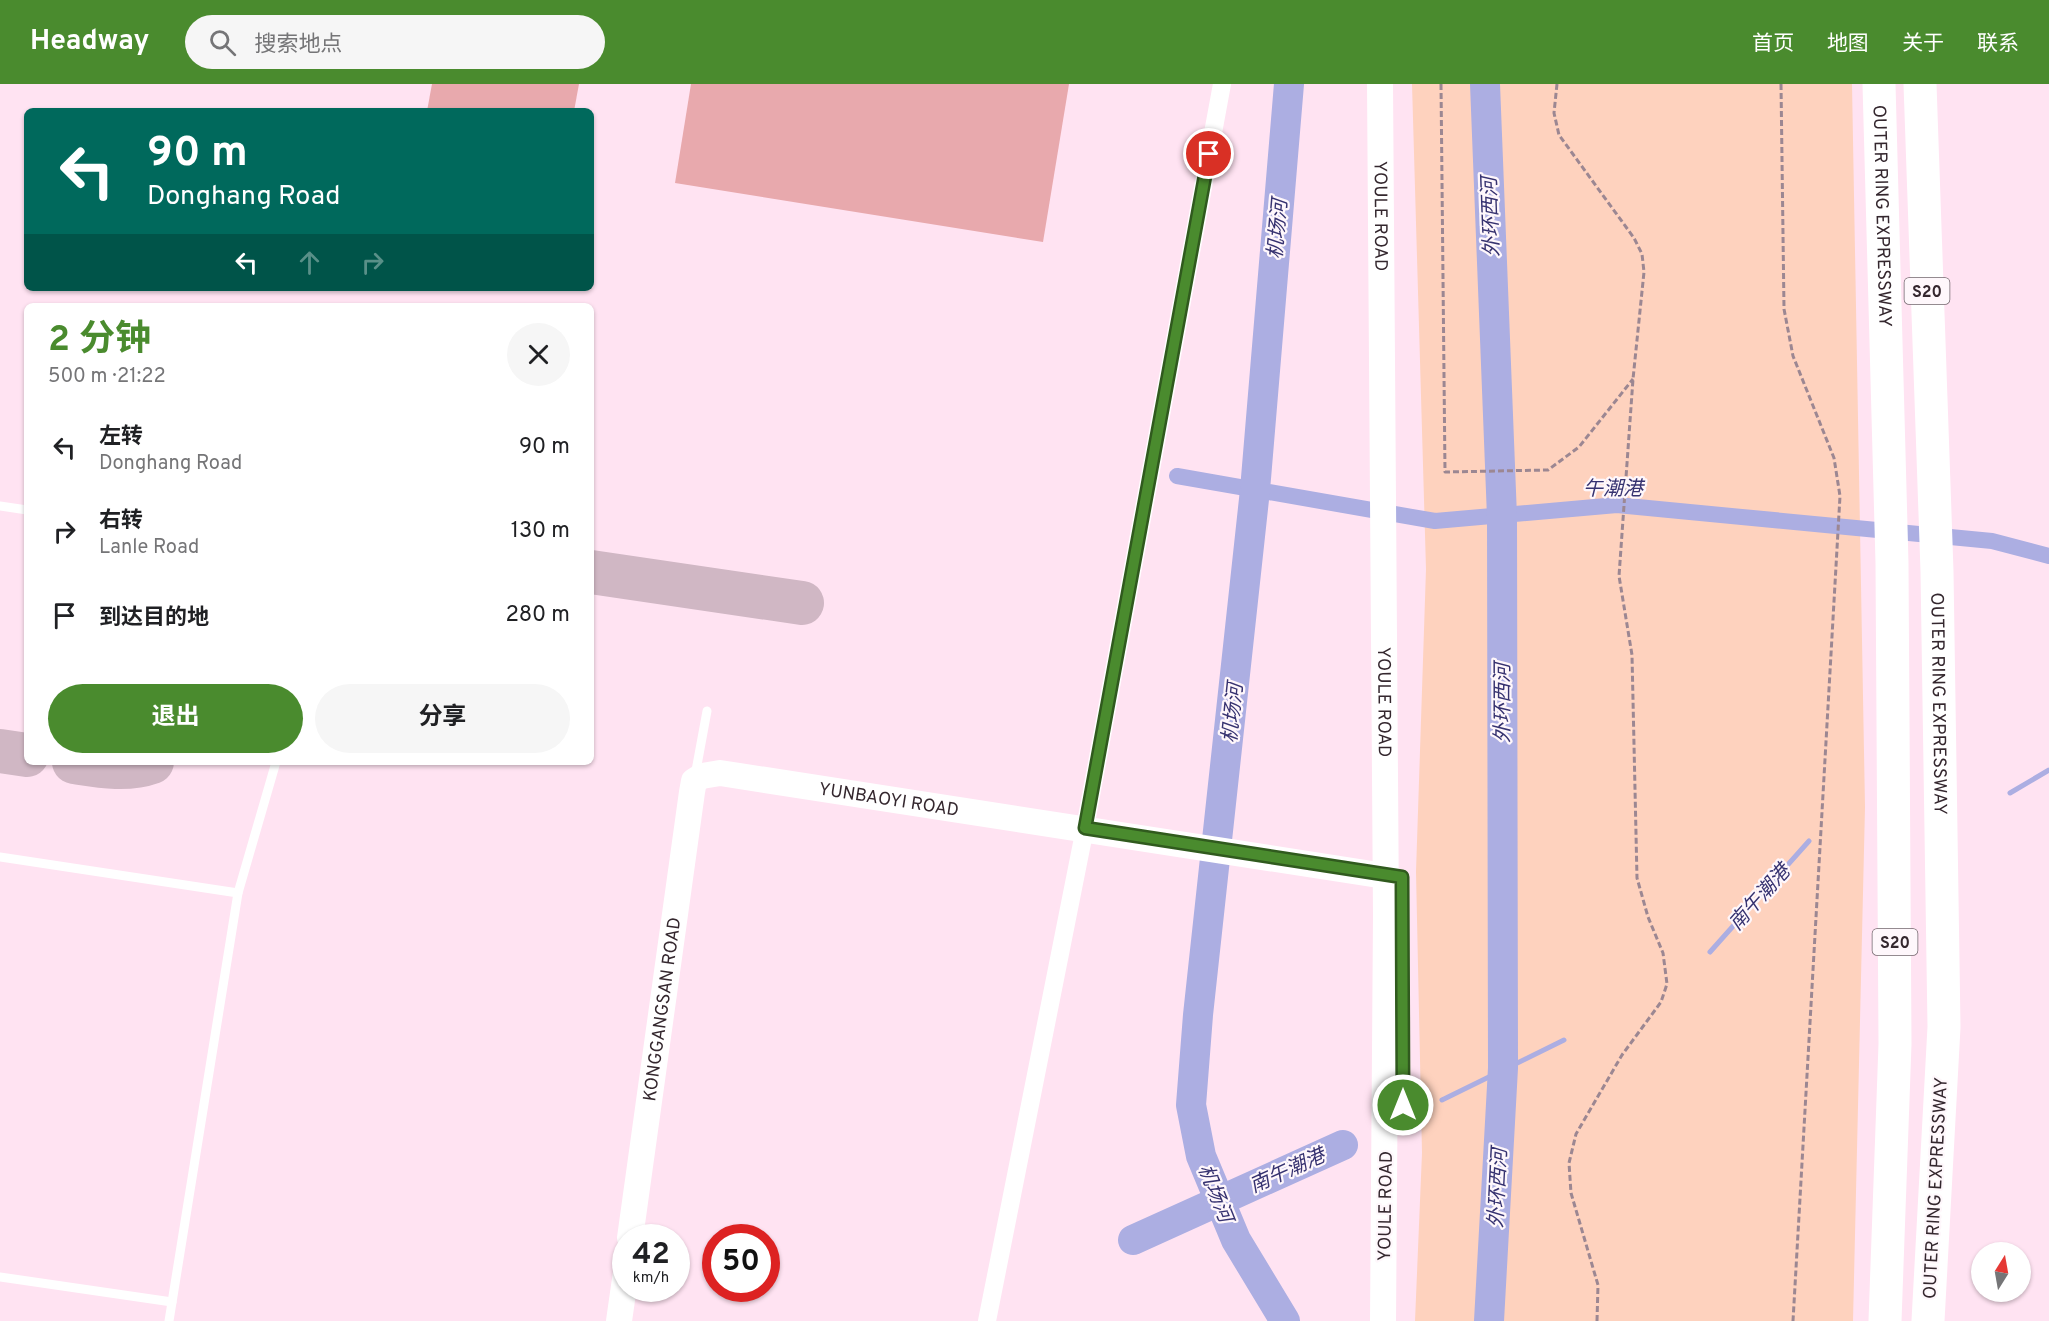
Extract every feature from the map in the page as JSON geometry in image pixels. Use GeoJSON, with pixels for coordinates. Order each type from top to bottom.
{"type":"FeatureCollection","features":[{"type":"Feature","properties":{"kind":"highway","name":"OUTER RING EXPRESSWAY"},"geometry":{"type":"LineString","coordinates":[[1878,84],[1892,563],[1895,1044],[1886,1321]]}},
{"type":"Feature","properties":{"kind":"highway","name":"OUTER RING EXPRESSWAY"},"geometry":{"type":"LineString","coordinates":[[1920,84],[1937,571],[1944,1027],[1928,1321]]}},
{"type":"Feature","properties":{"kind":"main road","name":"YOULE ROAD"},"geometry":{"type":"LineString","coordinates":[[1380,84],[1391,485]]}},
{"type":"Feature","properties":{"kind":"main road","name":"YOULE ROAD"},"geometry":{"type":"LineString","coordinates":[[1397,84],[1391,563],[1400,1321]]}},
{"type":"Feature","properties":{"kind":"main road","name":"YUNBAOYI ROAD"},"geometry":{"type":"LineString","coordinates":[[694,781],[702,776],[720,773],[1394,877]]}},
{"type":"Feature","properties":{"kind":"main road","name":"KONGGANGSAN ROAD"},"geometry":{"type":"LineString","coordinates":[[632,1224],[694,781]]}},
{"type":"Feature","properties":{"kind":"main road"},"geometry":{"type":"LineString","coordinates":[[1348,873],[1394,877]]}},
{"type":"Feature","properties":{"kind":"main road","name":"YOULE ROAD"},"geometry":{"type":"LineString","coordinates":[[1383,1321],[1394,877]]}},
{"type":"Feature","properties":{"kind":"main road"},"geometry":{"type":"LineString","coordinates":[[619,1321],[622,1302]]}},
{"type":"Feature","properties":{"kind":"street"},"geometry":{"type":"LineString","coordinates":[[987,1321],[1085,828],[1222,84]]}},
{"type":"Feature","properties":{"kind":"lane"},"geometry":{"type":"LineString","coordinates":[[0,506],[24,510]]}},
{"type":"Feature","properties":{"kind":"lane"},"geometry":{"type":"LineString","coordinates":[[694,781],[707,711]]}},
{"type":"Feature","properties":{"kind":"lane"},"geometry":{"type":"LineString","coordinates":[[170,1321],[238,893],[275,765]]}},
{"type":"Feature","properties":{"kind":"lane"},"geometry":{"type":"LineString","coordinates":[[0,857],[238,893]]}},
{"type":"Feature","properties":{"kind":"lane"},"geometry":{"type":"LineString","coordinates":[[0,1277],[172,1302]]}},
{"type":"Feature","properties":{"kind":"path"},"geometry":{"type":"LineString","coordinates":[[1441,84],[1445,471],[1548,470],[1579,447],[1633,379]]}},
{"type":"Feature","properties":{"kind":"path"},"geometry":{"type":"LineString","coordinates":[[1557,84],[1554,113],[1559,135],[1603,193],[1642,254],[1644,272],[1633,379],[1619,576],[1632,655],[1637,878],[1648,917],[1663,953],[1667,984],[1661,1002],[1622,1055],[1576,1134],[1569,1163],[1571,1193],[1598,1285],[1597,1321]]}},
{"type":"Feature","properties":{"kind":"path"},"geometry":{"type":"LineString","coordinates":[[1781,84],[1784,309],[1793,356],[1834,458],[1840,496],[1839,551],[1793,1321]]}},
{"type":"Feature","properties":{"kind":"shaded area"},"geometry":{"type":"Polygon","coordinates":[[[1412,84],[1852,84],[1865,807],[1853,1321],[1415,1321],[1422,1153],[1416,872],[1426,569],[1412,84]]]}},
{"type":"Feature","properties":{"kind":"building"},"geometry":{"type":"Polygon","coordinates":[[[432,84],[579,84],[575,108],[428,108],[432,84]]]}},
{"type":"Feature","properties":{"kind":"building"},"geometry":{"type":"Polygon","coordinates":[[[691,84],[1069,84],[1043,242],[675,183],[691,84]]]}},
{"type":"Feature","properties":{"kind":"waterway","name":"机场河"},"geometry":{"type":"LineString","coordinates":[[1285,1321],[1236,1240],[1201,1156],[1191,1105],[1198,1015],[1255,490],[1289,84]]}},
{"type":"Feature","properties":{"kind":"waterway","name":"外环西河"},"geometry":{"type":"LineString","coordinates":[[1485,84],[1502,517],[1503,1068],[1489,1321]]}},
{"type":"Feature","properties":{"kind":"waterway","name":"午潮港"},"geometry":{"type":"LineString","coordinates":[[1177,476],[1435,521],[1617,505],[1992,541],[2049,556]]}},
{"type":"Feature","properties":{"kind":"waterway","name":"南午潮港"},"geometry":{"type":"LineString","coordinates":[[2010,793],[2049,770]]}},
{"type":"Feature","properties":{"kind":"waterway","name":"南午潮港"},"geometry":{"type":"LineString","coordinates":[[1710,952],[1809,841]]}},
{"type":"Feature","properties":{"kind":"waterway","name":"南午潮港"},"geometry":{"type":"LineString","coordinates":[[1442,1100],[1564,1040]]}},
{"type":"Feature","properties":{"kind":"waterway","name":"南午潮港"},"geometry":{"type":"LineString","coordinates":[[1133,1240],[1343,1145]]}},
{"type":"Feature","properties":{"kind":"taxiway"},"geometry":{"type":"LineString","coordinates":[[594,572],[802,603]]}},
{"type":"Feature","properties":{"kind":"taxiway"},"geometry":{"type":"LineString","coordinates":[[0,751],[24,755]]}},
{"type":"Feature","properties":{"kind":"taxiway"},"geometry":{"type":"LineString","coordinates":[[96,765],[123,767],[143,765]]}},
{"type":"Feature","properties":{"kind":"route"},"geometry":{"type":"LineString","coordinates":[[1209,154],[1085,828],[1402,877],[1403,1105]]}}]}
